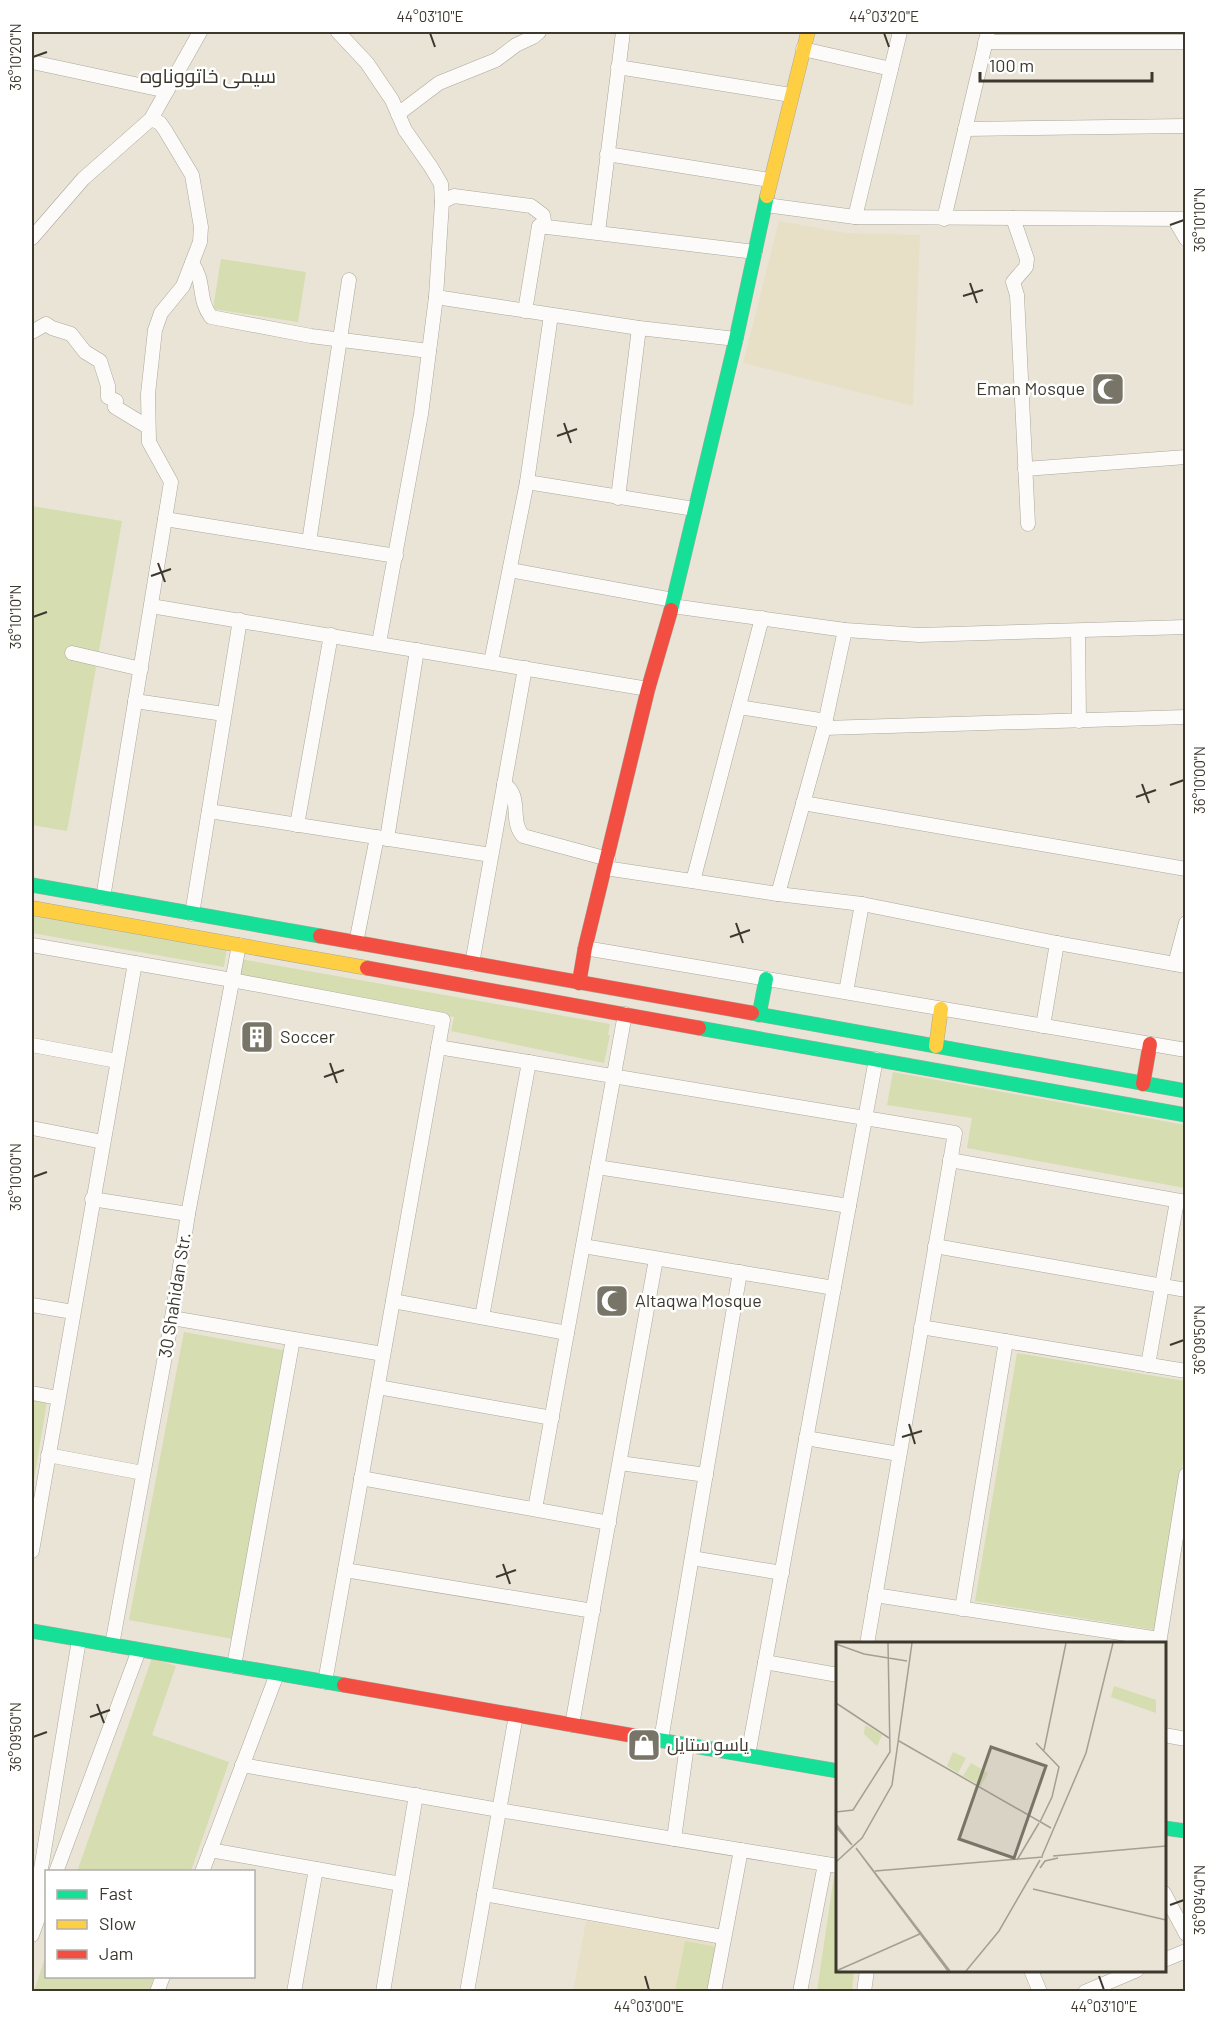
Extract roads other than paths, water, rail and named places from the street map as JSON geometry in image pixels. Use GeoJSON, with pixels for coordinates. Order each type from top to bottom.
{"type":"FeatureCollection","features":[{"type":"Feature","properties":{"kind":"main road"},"geometry":{"type":"LineString","coordinates":[[579,983],[585,948],[648,689],[672,603],[736,339],[770,180],[807,32]]}},
{"type":"Feature","properties":{"kind":"main road"},"geometry":{"type":"LineString","coordinates":[[32,885],[1185,1091]]}},
{"type":"Feature","properties":{"kind":"main road"},"geometry":{"type":"LineString","coordinates":[[32,908],[1185,1115]]}},
{"type":"Feature","properties":{"kind":"main road"},"geometry":{"type":"LineString","coordinates":[[380,970],[385,960],[384,948]]}},
{"type":"Feature","properties":{"kind":"main road"},"geometry":{"type":"LineString","coordinates":[[410,975],[409,964],[414,953]]}},
{"type":"Feature","properties":{"kind":"main road"},"geometry":{"type":"LineString","coordinates":[[759,1015],[766,979]]}},
{"type":"Feature","properties":{"kind":"main road"},"geometry":{"type":"LineString","coordinates":[[936,1046],[941,1009]]}},
{"type":"Feature","properties":{"kind":"main road"},"geometry":{"type":"LineString","coordinates":[[1143,1084],[1150,1044]]}},
{"type":"Feature","properties":{"kind":"main road"},"geometry":{"type":"LineString","coordinates":[[1012,1084],[1018,1061]]}},
{"type":"Feature","properties":{"kind":"main road"},"geometry":{"type":"LineString","coordinates":[[32,1632],[836,1771]]}},
{"type":"Feature","properties":{"kind":"main road"},"geometry":{"type":"LineString","coordinates":[[1166,1828],[1185,1831]]}},
{"type":"Feature","properties":{"kind":"street"},"geometry":{"type":"LineString","coordinates":[[32,238],[83,179],[151,119],[200,32]]}},
{"type":"Feature","properties":{"kind":"street"},"geometry":{"type":"LineString","coordinates":[[338,32],[367,63],[392,100],[405,130],[441,184],[436,297],[421,414],[379,644]]}},
{"type":"Feature","properties":{"kind":"street"},"geometry":{"type":"LineString","coordinates":[[398,114],[439,83],[496,60],[539,32]]}},
{"type":"Feature","properties":{"kind":"street"},"geometry":{"type":"LineString","coordinates":[[598,232],[623,32]]}},
{"type":"Feature","properties":{"kind":"street"},"geometry":{"type":"LineString","coordinates":[[855,217],[900,32]]}},
{"type":"Feature","properties":{"kind":"street"},"geometry":{"type":"LineString","coordinates":[[944,219],[987,37],[1079,37],[1185,42]]}},
{"type":"Feature","properties":{"kind":"street"},"geometry":{"type":"LineString","coordinates":[[803,49],[891,69]]}},
{"type":"Feature","properties":{"kind":"street"},"geometry":{"type":"LineString","coordinates":[[32,62],[167,90]]}},
{"type":"Feature","properties":{"kind":"street"},"geometry":{"type":"LineString","coordinates":[[618,67],[791,95]]}},
{"type":"Feature","properties":{"kind":"street"},"geometry":{"type":"LineString","coordinates":[[103,898],[171,482],[149,442],[148,394],[155,330],[162,313],[183,286],[200,242],[201,227],[192,175],[160,123],[151,119]]}},
{"type":"Feature","properties":{"kind":"street"},"geometry":{"type":"LineString","coordinates":[[965,129],[1185,126]]}},
{"type":"Feature","properties":{"kind":"street"},"geometry":{"type":"LineString","coordinates":[[607,154],[770,180]]}},
{"type":"Feature","properties":{"kind":"street"},"geometry":{"type":"LineString","coordinates":[[442,202],[454,196],[531,206],[543,215],[545,227]]}},
{"type":"Feature","properties":{"kind":"street"},"geometry":{"type":"LineString","coordinates":[[766,205],[855,217],[1180,220],[1185,238]]}},
{"type":"Feature","properties":{"kind":"street"},"geometry":{"type":"LineString","coordinates":[[1013,218],[1028,260],[1026,267],[1013,282],[1017,295],[1028,524]]}},
{"type":"Feature","properties":{"kind":"street"},"geometry":{"type":"LineString","coordinates":[[525,311],[539,226],[755,252]]}},
{"type":"Feature","properties":{"kind":"street"},"geometry":{"type":"LineString","coordinates":[[192,263],[201,283],[203,307],[211,317],[340,340],[429,351]]}},
{"type":"Feature","properties":{"kind":"street"},"geometry":{"type":"LineString","coordinates":[[309,542],[349,280]]}},
{"type":"Feature","properties":{"kind":"street"},"geometry":{"type":"LineString","coordinates":[[436,297],[639,328],[736,339]]}},
{"type":"Feature","properties":{"kind":"street"},"geometry":{"type":"LineString","coordinates":[[491,662],[527,482],[551,315]]}},
{"type":"Feature","properties":{"kind":"street"},"geometry":{"type":"LineString","coordinates":[[32,332],[46,324],[70,334],[85,352],[100,361],[108,387],[108,397],[116,401],[115,407],[148,427]]}},
{"type":"Feature","properties":{"kind":"street"},"geometry":{"type":"LineString","coordinates":[[618,498],[639,328]]}},
{"type":"Feature","properties":{"kind":"street"},"geometry":{"type":"LineString","coordinates":[[1025,469],[1185,457]]}},
{"type":"Feature","properties":{"kind":"street"},"geometry":{"type":"LineString","coordinates":[[527,482],[694,509]]}},
{"type":"Feature","properties":{"kind":"street"},"geometry":{"type":"LineString","coordinates":[[165,519],[396,556]]}},
{"type":"Feature","properties":{"kind":"street"},"geometry":{"type":"LineString","coordinates":[[510,570],[672,603],[845,630],[919,635],[1185,627]]}},
{"type":"Feature","properties":{"kind":"street"},"geometry":{"type":"LineString","coordinates":[[151,606],[648,689]]}},
{"type":"Feature","properties":{"kind":"street"},"geometry":{"type":"LineString","coordinates":[[693,881],[762,618]]}},
{"type":"Feature","properties":{"kind":"street"},"geometry":{"type":"LineString","coordinates":[[192,914],[240,620]]}},
{"type":"Feature","properties":{"kind":"street"},"geometry":{"type":"LineString","coordinates":[[778,894],[825,724],[845,630]]}},
{"type":"Feature","properties":{"kind":"street"},"geometry":{"type":"LineString","coordinates":[[1078,631],[1079,721]]}},
{"type":"Feature","properties":{"kind":"street"},"geometry":{"type":"LineString","coordinates":[[297,825],[331,635]]}},
{"type":"Feature","properties":{"kind":"street"},"geometry":{"type":"LineString","coordinates":[[356,943],[382,838],[417,650]]}},
{"type":"Feature","properties":{"kind":"street"},"geometry":{"type":"LineString","coordinates":[[72,653],[141,669]]}},
{"type":"Feature","properties":{"kind":"street"},"geometry":{"type":"LineString","coordinates":[[472,964],[525,668]]}},
{"type":"Feature","properties":{"kind":"street"},"geometry":{"type":"LineString","coordinates":[[135,701],[224,714]]}},
{"type":"Feature","properties":{"kind":"street"},"geometry":{"type":"LineString","coordinates":[[739,707],[825,724],[1079,721],[1185,717]]}},
{"type":"Feature","properties":{"kind":"street"},"geometry":{"type":"LineString","coordinates":[[504,784],[513,793],[517,825],[523,836],[606,863],[693,881],[862,904],[1180,965],[1185,923]]}},
{"type":"Feature","properties":{"kind":"street"},"geometry":{"type":"LineString","coordinates":[[803,803],[1185,869]]}},
{"type":"Feature","properties":{"kind":"street"},"geometry":{"type":"LineString","coordinates":[[209,811],[491,855]]}},
{"type":"Feature","properties":{"kind":"street"},"geometry":{"type":"LineString","coordinates":[[846,993],[862,904]]}},
{"type":"Feature","properties":{"kind":"street"},"geometry":{"type":"LineString","coordinates":[[1043,1026],[1057,943]]}},
{"type":"Feature","properties":{"kind":"street"},"geometry":{"type":"LineString","coordinates":[[32,945],[443,1020],[325,1682]]}},
{"type":"Feature","properties":{"kind":"street","name":"30 Shahidan Str."},"geometry":{"type":"LineString","coordinates":[[112,1645],[172,1318],[188,1214],[239,945]]}},
{"type":"Feature","properties":{"kind":"street"},"geometry":{"type":"LineString","coordinates":[[585,948],[1185,1050]]}},
{"type":"Feature","properties":{"kind":"street"},"geometry":{"type":"LineString","coordinates":[[32,1551],[34,1528],[135,963]]}},
{"type":"Feature","properties":{"kind":"street"},"geometry":{"type":"LineString","coordinates":[[535,1509],[625,1014]]}},
{"type":"Feature","properties":{"kind":"street"},"geometry":{"type":"LineString","coordinates":[[32,1045],[117,1061]]}},
{"type":"Feature","properties":{"kind":"street"},"geometry":{"type":"LineString","coordinates":[[438,1047],[955,1133],[867,1642]]}},
{"type":"Feature","properties":{"kind":"street"},"geometry":{"type":"LineString","coordinates":[[748,1755],[876,1059]]}},
{"type":"Feature","properties":{"kind":"street"},"geometry":{"type":"LineString","coordinates":[[482,1317],[529,1062]]}},
{"type":"Feature","properties":{"kind":"street"},"geometry":{"type":"LineString","coordinates":[[32,1128],[103,1142]]}},
{"type":"Feature","properties":{"kind":"street"},"geometry":{"type":"LineString","coordinates":[[950,1160],[1181,1202],[1162,1286],[1149,1365]]}},
{"type":"Feature","properties":{"kind":"street"},"geometry":{"type":"LineString","coordinates":[[597,1167],[849,1206]]}},
{"type":"Feature","properties":{"kind":"street"},"geometry":{"type":"LineString","coordinates":[[92,1199],[188,1214]]}},
{"type":"Feature","properties":{"kind":"street"},"geometry":{"type":"LineString","coordinates":[[583,1246],[834,1288]]}},
{"type":"Feature","properties":{"kind":"street"},"geometry":{"type":"LineString","coordinates":[[935,1246],[1185,1290]]}},
{"type":"Feature","properties":{"kind":"street"},"geometry":{"type":"LineString","coordinates":[[572,1725],[656,1259]]}},
{"type":"Feature","properties":{"kind":"street"},"geometry":{"type":"LineString","coordinates":[[661,1740],[740,1272]]}},
{"type":"Feature","properties":{"kind":"street"},"geometry":{"type":"LineString","coordinates":[[393,1301],[567,1333]]}},
{"type":"Feature","properties":{"kind":"street"},"geometry":{"type":"LineString","coordinates":[[32,1305],[73,1312]]}},
{"type":"Feature","properties":{"kind":"street"},"geometry":{"type":"LineString","coordinates":[[172,1318],[383,1354]]}},
{"type":"Feature","properties":{"kind":"street"},"geometry":{"type":"LineString","coordinates":[[921,1327],[1185,1371]]}},
{"type":"Feature","properties":{"kind":"street"},"geometry":{"type":"LineString","coordinates":[[234,1666],[293,1339]]}},
{"type":"Feature","properties":{"kind":"street"},"geometry":{"type":"LineString","coordinates":[[962,1609],[1006,1341]]}},
{"type":"Feature","properties":{"kind":"street"},"geometry":{"type":"LineString","coordinates":[[378,1386],[552,1418]]}},
{"type":"Feature","properties":{"kind":"street"},"geometry":{"type":"LineString","coordinates":[[32,1393],[58,1398]]}},
{"type":"Feature","properties":{"kind":"street"},"geometry":{"type":"LineString","coordinates":[[806,1438],[899,1454]]}},
{"type":"Feature","properties":{"kind":"street"},"geometry":{"type":"LineString","coordinates":[[48,1455],[143,1473]]}},
{"type":"Feature","properties":{"kind":"street"},"geometry":{"type":"LineString","coordinates":[[620,1463],[706,1475]]}},
{"type":"Feature","properties":{"kind":"street"},"geometry":{"type":"LineString","coordinates":[[875,1595],[1159,1641],[1185,1475]]}},
{"type":"Feature","properties":{"kind":"street"},"geometry":{"type":"LineString","coordinates":[[361,1478],[609,1523]]}},
{"type":"Feature","properties":{"kind":"street"},"geometry":{"type":"LineString","coordinates":[[692,1558],[782,1573]]}},
{"type":"Feature","properties":{"kind":"street"},"geometry":{"type":"LineString","coordinates":[[345,1570],[593,1611]]}},
{"type":"Feature","properties":{"kind":"street"},"geometry":{"type":"LineString","coordinates":[[32,1935],[79,1640]]}},
{"type":"Feature","properties":{"kind":"street"},"geometry":{"type":"LineString","coordinates":[[57,1870],[139,1650]]}},
{"type":"Feature","properties":{"kind":"street"},"geometry":{"type":"LineString","coordinates":[[765,1662],[836,1675]]}},
{"type":"Feature","properties":{"kind":"street"},"geometry":{"type":"LineString","coordinates":[[203,1870],[277,1674]]}},
{"type":"Feature","properties":{"kind":"street"},"geometry":{"type":"LineString","coordinates":[[467,1992],[516,1715]]}},
{"type":"Feature","properties":{"kind":"street"},"geometry":{"type":"LineString","coordinates":[[1166,1735],[1185,1739]]}},
{"type":"Feature","properties":{"kind":"street"},"geometry":{"type":"LineString","coordinates":[[674,1839],[687,1745]]}},
{"type":"Feature","properties":{"kind":"street"},"geometry":{"type":"LineString","coordinates":[[242,1765],[831,1865],[800,1992]]}},
{"type":"Feature","properties":{"kind":"street"},"geometry":{"type":"LineString","coordinates":[[383,1992],[416,1795]]}},
{"type":"Feature","properties":{"kind":"street"},"geometry":{"type":"LineString","coordinates":[[210,1850],[401,1884]]}},
{"type":"Feature","properties":{"kind":"street"},"geometry":{"type":"LineString","coordinates":[[714,1992],[741,1850]]}},
{"type":"Feature","properties":{"kind":"street"},"geometry":{"type":"LineString","coordinates":[[294,1992],[316,1869]]}},
{"type":"Feature","properties":{"kind":"street"},"geometry":{"type":"LineString","coordinates":[[484,1894],[723,1937]]}},
{"type":"Feature","properties":{"kind":"street"},"geometry":{"type":"LineString","coordinates":[[35,1911],[45,1897]]}},
{"type":"Feature","properties":{"kind":"street"},"geometry":{"type":"LineString","coordinates":[[1166,1897],[1185,1934]]}},
{"type":"Feature","properties":{"kind":"street"},"geometry":{"type":"LineString","coordinates":[[1166,1959],[1185,1951]]}},
{"type":"Feature","properties":{"kind":"street"},"geometry":{"type":"LineString","coordinates":[[864,1992],[867,1972]]}},
{"type":"Feature","properties":{"kind":"street"},"geometry":{"type":"LineString","coordinates":[[1031,1972],[1040,1992]]}},
{"type":"Feature","properties":{"kind":"street"},"geometry":{"type":"LineString","coordinates":[[1085,1992],[1135,1972]]}},
{"type":"Feature","properties":{"kind":"place","name":"Eman Mosque"},"geometry":{"type":"Point","coordinates":[1108,389]}},
{"type":"Feature","properties":{"kind":"place","name":"Soccer"},"geometry":{"type":"Point","coordinates":[257,1037]}},
{"type":"Feature","properties":{"kind":"place","name":"Altaqwa Mosque"},"geometry":{"type":"Point","coordinates":[612,1301]}},
{"type":"Feature","properties":{"kind":"place","name":"ياسو ستايل"},"geometry":{"type":"Point","coordinates":[644,1745]}},
{"type":"Feature","properties":{"kind":"district","name":"سیمی خاتووناوه"},"geometry":{"type":"Point","coordinates":[208,76]}}]}
